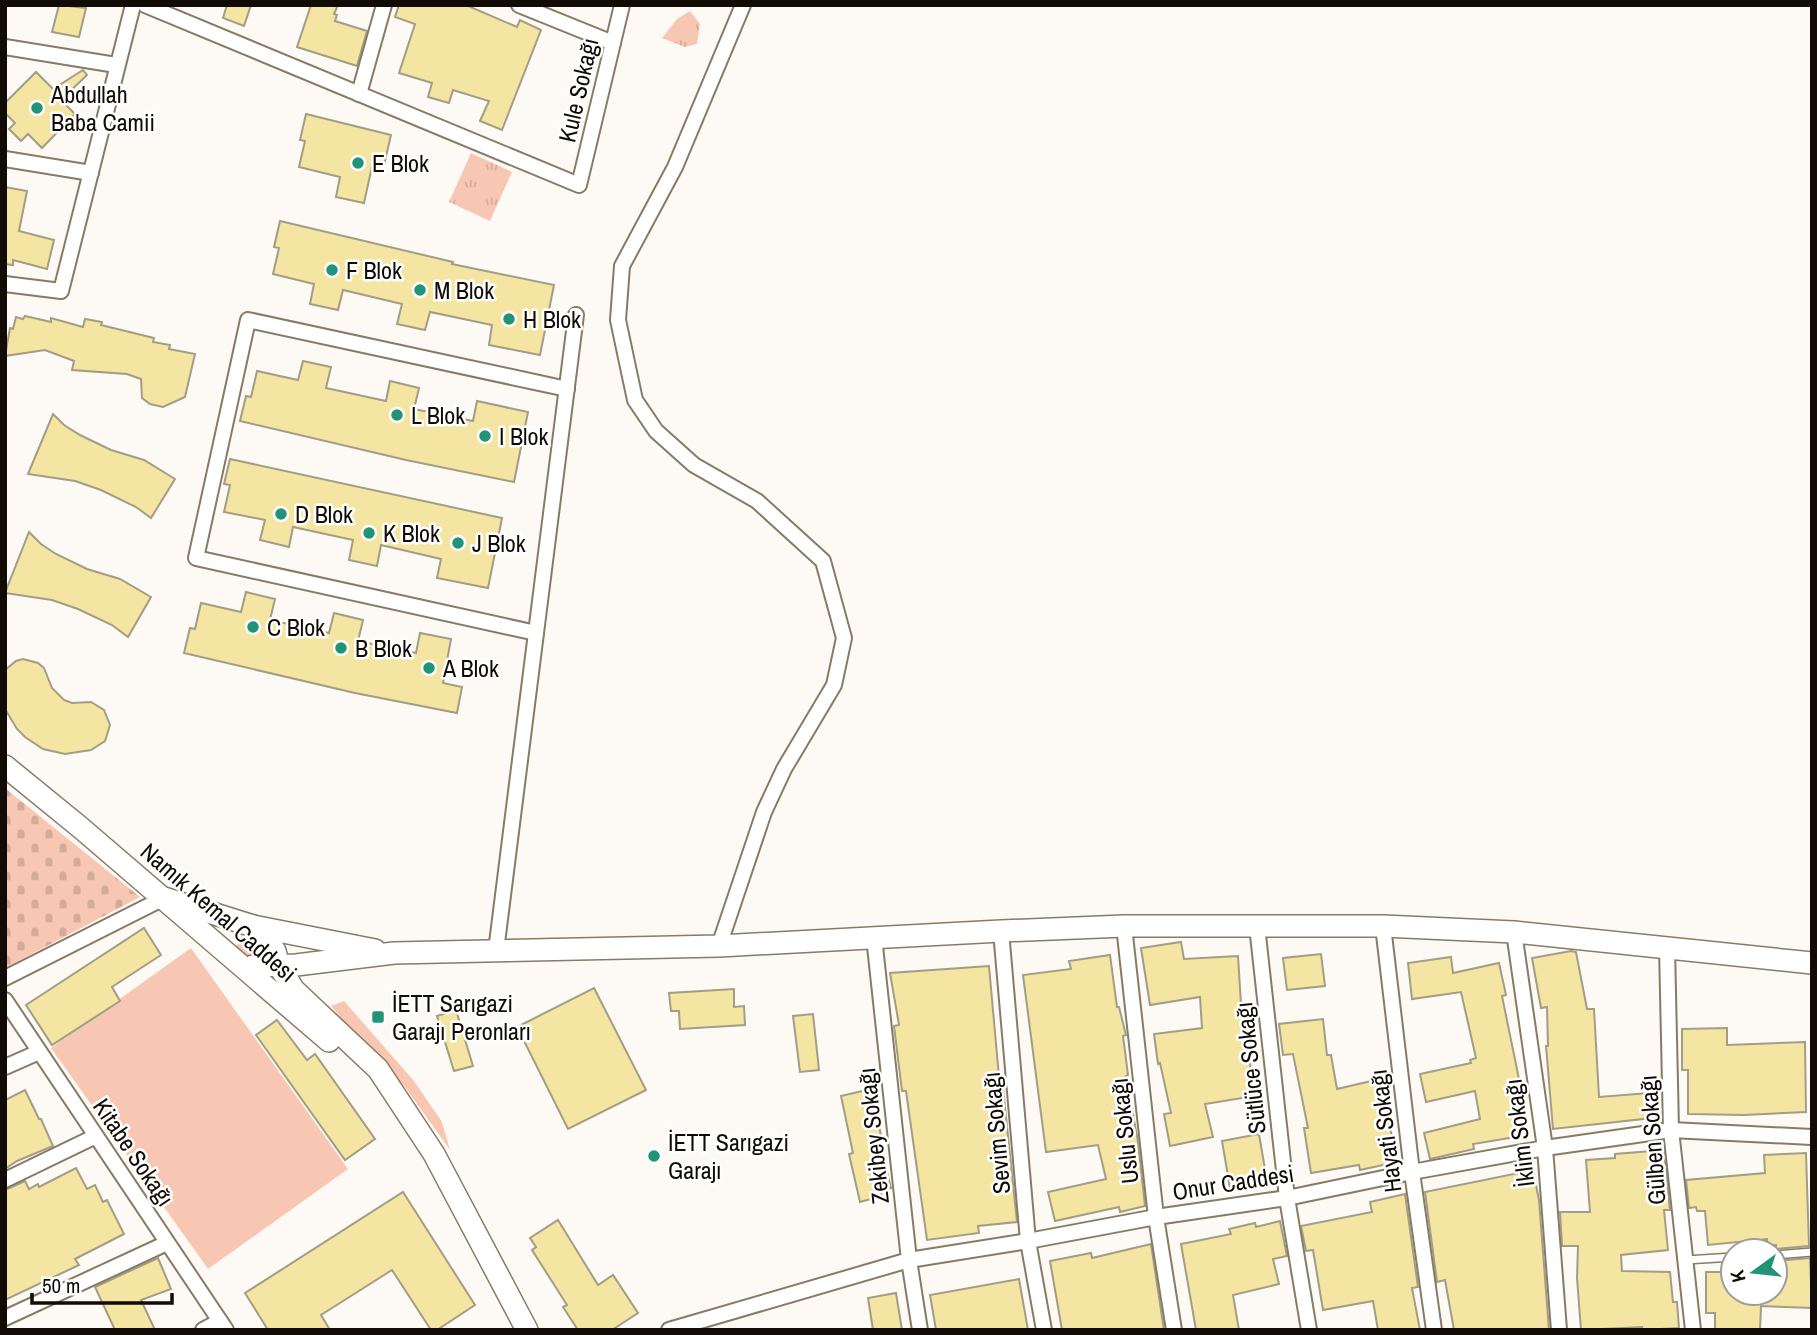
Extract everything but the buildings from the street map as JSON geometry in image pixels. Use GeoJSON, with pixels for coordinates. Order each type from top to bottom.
{"type":"FeatureCollection","features":[{"type":"Feature","properties":{"kind":"main road","name":"Namık Kemal Caddesi"},"geometry":{"type":"LineString","coordinates":[[5,766],[242,963],[396,1099]]}},
{"type":"Feature","properties":{"kind":"main road"},"geometry":{"type":"LineString","coordinates":[[164,898],[256,930],[268,955],[263,961],[242,963]]}},
{"type":"Feature","properties":{"kind":"main road"},"geometry":{"type":"LineString","coordinates":[[256,930],[239,926],[229,935],[226,948],[242,963],[279,966],[394,953],[719,946],[1124,926],[1383,926],[1514,932],[1812,963]]}},
{"type":"Feature","properties":{"kind":"main road","name":"Namık Kemal Caddesi"},"geometry":{"type":"LineString","coordinates":[[256,930],[394,953]]}},
{"type":"Feature","properties":{"kind":"main road","name":"Namık Kemal Caddesi"},"geometry":{"type":"LineString","coordinates":[[256,930],[294,990],[378,1069],[434,1154],[527,1330]]}},
{"type":"Feature","properties":{"kind":"street"},"geometry":{"type":"LineString","coordinates":[[5,284],[61,291],[132,5]]}},
{"type":"Feature","properties":{"kind":"street"},"geometry":{"type":"LineString","coordinates":[[145,5],[359,94],[384,5]]}},
{"type":"Feature","properties":{"kind":"street"},"geometry":{"type":"LineString","coordinates":[[519,5],[613,43]]}},
{"type":"Feature","properties":{"kind":"street","name":"Kule Sokağı"},"geometry":{"type":"LineString","coordinates":[[359,94],[579,185],[622,5]]}},
{"type":"Feature","properties":{"kind":"street"},"geometry":{"type":"LineString","coordinates":[[719,946],[764,811],[784,769],[834,685],[844,639],[823,561],[757,501],[694,466],[656,431],[635,400],[618,320],[622,266],[675,167],[743,5]]}},
{"type":"Feature","properties":{"kind":"street"},"geometry":{"type":"LineString","coordinates":[[5,47],[116,65]]}},
{"type":"Feature","properties":{"kind":"street"},"geometry":{"type":"LineString","coordinates":[[5,159],[91,173]]}},
{"type":"Feature","properties":{"kind":"street"},"geometry":{"type":"LineString","coordinates":[[496,951],[576,315]]}},
{"type":"Feature","properties":{"kind":"street"},"geometry":{"type":"LineString","coordinates":[[536,633],[196,558],[248,320],[567,388]]}},
{"type":"Feature","properties":{"kind":"street"},"geometry":{"type":"LineString","coordinates":[[5,978],[164,898]]}},
{"type":"Feature","properties":{"kind":"street","name":"Uslu Sokağı"},"geometry":{"type":"LineString","coordinates":[[1124,926],[1156,1217],[1174,1330]]}},
{"type":"Feature","properties":{"kind":"street","name":"Sütlüce Sokağı"},"geometry":{"type":"LineString","coordinates":[[1257,926],[1287,1198],[1309,1330]]}},
{"type":"Feature","properties":{"kind":"street","name":"Hayati Sokağı"},"geometry":{"type":"LineString","coordinates":[[1383,926],[1434,1330]]}},
{"type":"Feature","properties":{"kind":"street","name":"Sevim Sokağı"},"geometry":{"type":"LineString","coordinates":[[1001,930],[1028,1241],[1044,1330]]}},
{"type":"Feature","properties":{"kind":"street","name":"İklim Sokağı"},"geometry":{"type":"LineString","coordinates":[[1514,932],[1545,1148],[1559,1330]]}},
{"type":"Feature","properties":{"kind":"street","name":"Zekibey Sokağı"},"geometry":{"type":"LineString","coordinates":[[874,937],[909,1260],[920,1330]]}},
{"type":"Feature","properties":{"kind":"street","name":"Gülben Sokağı"},"geometry":{"type":"LineString","coordinates":[[1667,947],[1671,1130],[1693,1330]]}},
{"type":"Feature","properties":{"kind":"street","name":"Kitabe Sokağı"},"geometry":{"type":"LineString","coordinates":[[5,1000],[223,1325]]}},
{"type":"Feature","properties":{"kind":"street"},"geometry":{"type":"LineString","coordinates":[[5,1067],[39,1052]]}},
{"type":"Feature","properties":{"kind":"street","name":"Onur Caddesi"},"geometry":{"type":"LineString","coordinates":[[668,1330],[909,1260],[1156,1217],[1287,1198],[1545,1148],[1671,1130],[1812,1137]]}},
{"type":"Feature","properties":{"kind":"street"},"geometry":{"type":"LineString","coordinates":[[5,1180],[96,1136]]}},
{"type":"Feature","properties":{"kind":"street"},"geometry":{"type":"LineString","coordinates":[[9,1330],[5,1320],[167,1243]]}},
{"type":"Feature","properties":{"kind":"street"},"geometry":{"type":"LineString","coordinates":[[203,1330],[223,1325]]}},
{"type":"Feature","properties":{"kind":"lane"},"geometry":{"type":"LineString","coordinates":[[1789,1254],[1812,1252]]}},
{"type":"Feature","properties":{"kind":"lane"},"geometry":{"type":"LineString","coordinates":[[1686,1260],[1719,1258]]}},
{"type":"Feature","properties":{"kind":"green space"},"geometry":{"type":"Polygon","coordinates":[[[690,11],[700,24],[697,44],[685,47],[662,38],[677,19],[690,11]]]}},
{"type":"Feature","properties":{"kind":"green space"},"geometry":{"type":"Polygon","coordinates":[[[471,153],[512,172],[490,221],[449,202],[471,153]]]}},
{"type":"Feature","properties":{"kind":"green space"},"geometry":{"type":"Polygon","coordinates":[[[5,788],[140,897],[5,968],[5,788]]]}},
{"type":"Feature","properties":{"kind":"green space"},"geometry":{"type":"Polygon","coordinates":[[[244,934],[254,934],[261,941],[261,951],[254,958],[244,958],[237,951],[237,941],[244,934]]]}},
{"type":"Feature","properties":{"kind":"green space"},"geometry":{"type":"Polygon","coordinates":[[[191,948],[348,1169],[208,1269],[51,1048],[191,948]]]}},
{"type":"Feature","properties":{"kind":"green space"},"geometry":{"type":"Polygon","coordinates":[[[344,1001],[414,1081],[442,1122],[450,1150],[405,1087],[356,1037],[331,1006],[344,1001]]]}},
{"type":"Feature","properties":{"kind":"place","name":"Abdullah Baba Camii"},"geometry":{"type":"Point","coordinates":[37,108]}},
{"type":"Feature","properties":{"kind":"place","name":"E Blok"},"geometry":{"type":"Point","coordinates":[358,163]}},
{"type":"Feature","properties":{"kind":"place","name":"F Blok"},"geometry":{"type":"Point","coordinates":[332,270]}},
{"type":"Feature","properties":{"kind":"place","name":"M Blok"},"geometry":{"type":"Point","coordinates":[420,290]}},
{"type":"Feature","properties":{"kind":"place","name":"H Blok"},"geometry":{"type":"Point","coordinates":[509,319]}},
{"type":"Feature","properties":{"kind":"place","name":"L Blok"},"geometry":{"type":"Point","coordinates":[397,415]}},
{"type":"Feature","properties":{"kind":"place","name":"I Blok"},"geometry":{"type":"Point","coordinates":[485,436]}},
{"type":"Feature","properties":{"kind":"place","name":"D Blok"},"geometry":{"type":"Point","coordinates":[281,514]}},
{"type":"Feature","properties":{"kind":"place","name":"K Blok"},"geometry":{"type":"Point","coordinates":[369,533]}},
{"type":"Feature","properties":{"kind":"place","name":"J Blok"},"geometry":{"type":"Point","coordinates":[458,543]}},
{"type":"Feature","properties":{"kind":"place","name":"C Blok"},"geometry":{"type":"Point","coordinates":[253,627]}},
{"type":"Feature","properties":{"kind":"place","name":"B Blok"},"geometry":{"type":"Point","coordinates":[341,648]}},
{"type":"Feature","properties":{"kind":"place","name":"A Blok"},"geometry":{"type":"Point","coordinates":[429,668]}},
{"type":"Feature","properties":{"kind":"place","name":"İETT Sarıgazi Garajı Peronları"},"geometry":{"type":"Point","coordinates":[378,1017]}},
{"type":"Feature","properties":{"kind":"place","name":"İETT Sarıgazi Garajı"},"geometry":{"type":"Point","coordinates":[654,1156]}}]}
